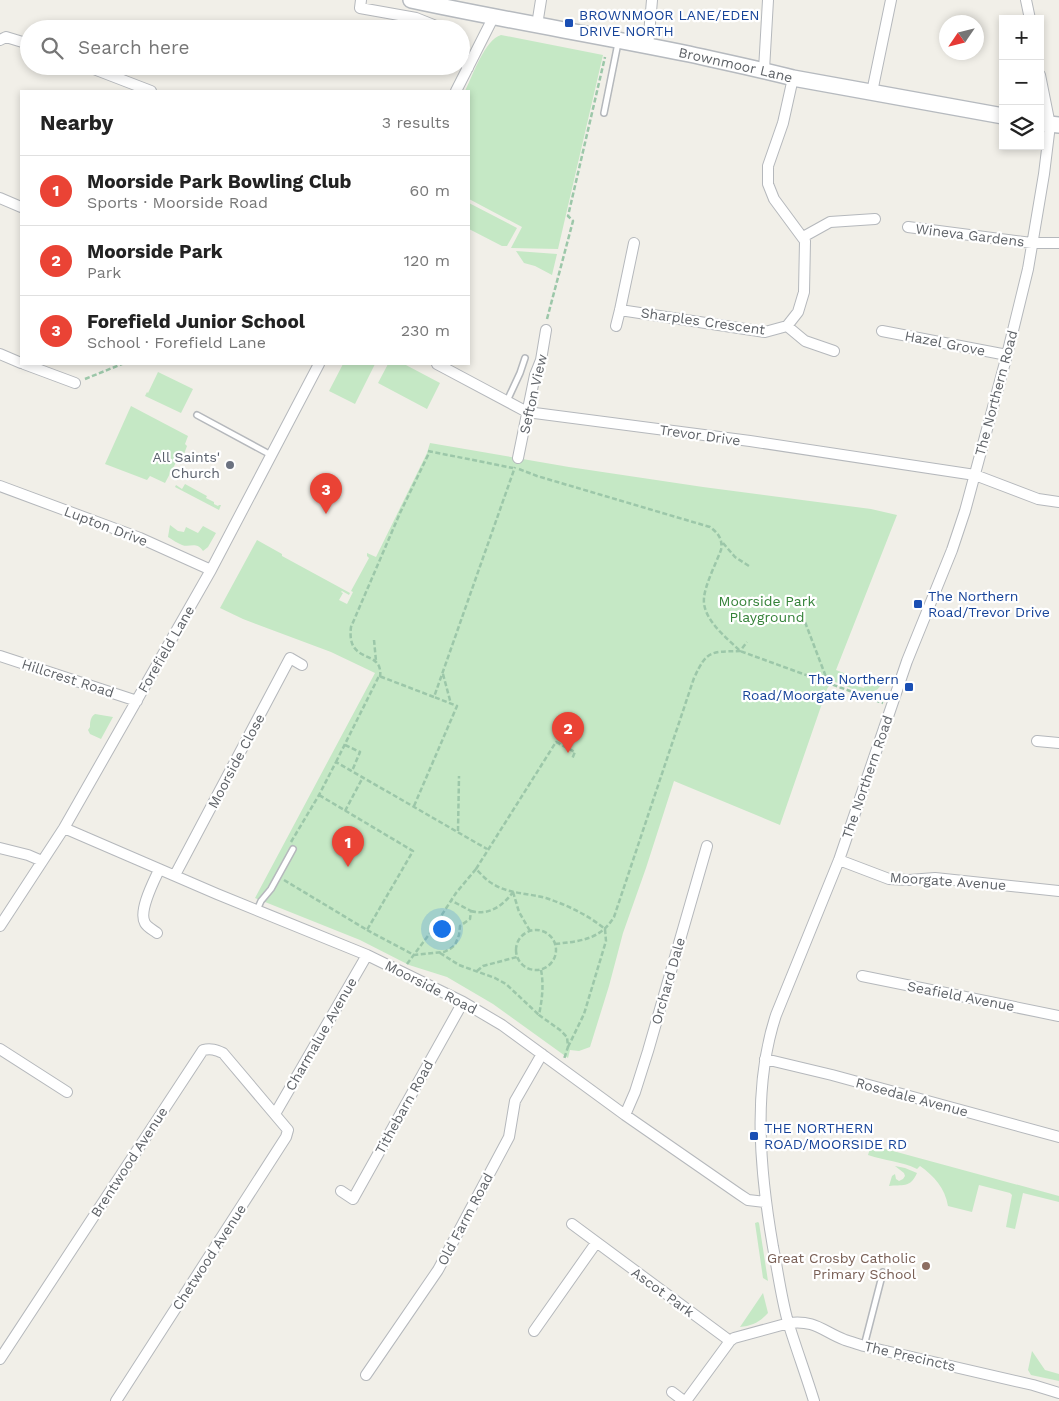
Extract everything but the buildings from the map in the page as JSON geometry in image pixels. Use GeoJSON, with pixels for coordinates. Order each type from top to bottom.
{"type":"FeatureCollection","features":[{"type":"Feature","properties":{"kind":"street"},"geometry":{"type":"LineString","coordinates":[[361,0],[360,8],[421,20]]}},
{"type":"Feature","properties":{"kind":"street"},"geometry":{"type":"LineString","coordinates":[[537,25],[541,0]]}},
{"type":"Feature","properties":{"kind":"street"},"geometry":{"type":"LineString","coordinates":[[648,46],[652,0]]}},
{"type":"Feature","properties":{"kind":"street"},"geometry":{"type":"LineString","coordinates":[[764,70],[768,0]]}},
{"type":"Feature","properties":{"kind":"street"},"geometry":{"type":"LineString","coordinates":[[872,92],[891,0]]}},
{"type":"Feature","properties":{"kind":"street"},"geometry":{"type":"LineString","coordinates":[[1026,0],[1029,15]]}},
{"type":"Feature","properties":{"kind":"street","name":"Brownmoor Lane"},"geometry":{"type":"LineString","coordinates":[[419,1],[648,46],[764,70],[793,78],[999,115]]}},
{"type":"Feature","properties":{"kind":"street"},"geometry":{"type":"LineString","coordinates":[[470,64],[494,16]]}},
{"type":"Feature","properties":{"kind":"street"},"geometry":{"type":"LineString","coordinates":[[0,40],[6,37],[20,41]]}},
{"type":"Feature","properties":{"kind":"street"},"geometry":{"type":"LineString","coordinates":[[109,75],[148,90]]}},
{"type":"Feature","properties":{"kind":"street"},"geometry":{"type":"LineString","coordinates":[[457,90],[464,75]]}},
{"type":"Feature","properties":{"kind":"street"},"geometry":{"type":"LineString","coordinates":[[793,78],[783,123],[768,166],[768,184],[774,199],[805,241],[804,292],[798,312],[787,326],[805,341],[834,351]]}},
{"type":"Feature","properties":{"kind":"street","name":"The Northern Road"},"geometry":{"type":"LineString","coordinates":[[814,1401],[781,1292],[766,1202],[761,1122],[761,1095],[765,1059],[776,1015],[839,860],[891,706],[952,550],[975,475],[1028,269],[1044,174],[1050,124],[1044,95]]}},
{"type":"Feature","properties":{"kind":"street"},"geometry":{"type":"LineString","coordinates":[[0,198],[20,207]]}},
{"type":"Feature","properties":{"kind":"street"},"geometry":{"type":"LineString","coordinates":[[803,237],[830,222],[875,219]]}},
{"type":"Feature","properties":{"kind":"street","name":"Wineva Gardens"},"geometry":{"type":"LineString","coordinates":[[908,227],[1032,243],[1059,242]]}},
{"type":"Feature","properties":{"kind":"street"},"geometry":{"type":"LineString","coordinates":[[616,326],[634,243]]}},
{"type":"Feature","properties":{"kind":"street","name":"Sharples Crescent"},"geometry":{"type":"LineString","coordinates":[[620,310],[765,332],[787,326]]}},
{"type":"Feature","properties":{"kind":"street","name":"Sefton View"},"geometry":{"type":"LineString","coordinates":[[516,463],[535,375],[541,360],[546,330]]}},
{"type":"Feature","properties":{"kind":"street","name":"Hazel Grove"},"geometry":{"type":"LineString","coordinates":[[882,331],[1007,355]]}},
{"type":"Feature","properties":{"kind":"street"},"geometry":{"type":"LineString","coordinates":[[0,354],[20,362]]}},
{"type":"Feature","properties":{"kind":"street"},"geometry":{"type":"LineString","coordinates":[[28,365],[75,383]]}},
{"type":"Feature","properties":{"kind":"street","name":"Forefield Lane"},"geometry":{"type":"LineString","coordinates":[[0,926],[64,828],[137,701],[211,570],[318,365]]}},
{"type":"Feature","properties":{"kind":"street","name":"Trevor Drive"},"geometry":{"type":"LineString","coordinates":[[438,365],[527,412],[750,441],[975,475],[1038,499],[1059,502]]}},
{"type":"Feature","properties":{"kind":"street","name":"Lupton Drive"},"geometry":{"type":"LineString","coordinates":[[0,486],[140,538],[211,570]]}},
{"type":"Feature","properties":{"kind":"street","name":"Hillcrest Road"},"geometry":{"type":"LineString","coordinates":[[0,656],[137,701]]}},
{"type":"Feature","properties":{"kind":"street","name":"Moorside Close"},"geometry":{"type":"LineString","coordinates":[[175,875],[290,658],[302,664]]}},
{"type":"Feature","properties":{"kind":"street"},"geometry":{"type":"LineString","coordinates":[[1037,741],[1059,743]]}},
{"type":"Feature","properties":{"kind":"street","name":"Moorside Road"},"geometry":{"type":"LineString","coordinates":[[64,828],[160,870],[367,955],[463,1002],[502,1025],[625,1115],[738,1194],[748,1200],[766,1202]]}},
{"type":"Feature","properties":{"kind":"street","name":"Orchard Dale"},"geometry":{"type":"LineString","coordinates":[[625,1115],[636,1092],[707,846]]}},
{"type":"Feature","properties":{"kind":"street"},"geometry":{"type":"LineString","coordinates":[[0,848],[42,861]]}},
{"type":"Feature","properties":{"kind":"street","name":"Moorgate Avenue"},"geometry":{"type":"LineString","coordinates":[[839,860],[889,879],[935,878],[1059,891]]}},
{"type":"Feature","properties":{"kind":"street"},"geometry":{"type":"LineString","coordinates":[[157,933],[144,922],[143,916],[146,902],[160,870]]}},
{"type":"Feature","properties":{"kind":"street","name":"Charmalue Avenue"},"geometry":{"type":"LineString","coordinates":[[275,1114],[367,955]]}},
{"type":"Feature","properties":{"kind":"street","name":"Seafield Avenue"},"geometry":{"type":"LineString","coordinates":[[862,976],[1059,1016]]}},
{"type":"Feature","properties":{"kind":"street","name":"Tithebarn Road"},"geometry":{"type":"LineString","coordinates":[[341,1191],[353,1199],[463,1002]]}},
{"type":"Feature","properties":{"kind":"street","name":"Brentwood Avenue"},"geometry":{"type":"LineString","coordinates":[[0,1359],[203,1050],[210,1048],[223,1053],[275,1114]]}},
{"type":"Feature","properties":{"kind":"street"},"geometry":{"type":"LineString","coordinates":[[0,1049],[67,1092]]}},
{"type":"Feature","properties":{"kind":"street","name":"Old Farm Road"},"geometry":{"type":"LineString","coordinates":[[366,1375],[438,1270],[509,1137],[515,1101],[542,1054]]}},
{"type":"Feature","properties":{"kind":"street","name":"Rosedale Avenue"},"geometry":{"type":"LineString","coordinates":[[765,1059],[832,1075],[1059,1137]]}},
{"type":"Feature","properties":{"kind":"street","name":"Chetwood Avenue"},"geometry":{"type":"LineString","coordinates":[[116,1401],[286,1137],[288,1130],[275,1114]]}},
{"type":"Feature","properties":{"kind":"street","name":"Ascot Park"},"geometry":{"type":"LineString","coordinates":[[572,1224],[730,1341]]}},
{"type":"Feature","properties":{"kind":"street"},"geometry":{"type":"LineString","coordinates":[[534,1332],[596,1243]]}},
{"type":"Feature","properties":{"kind":"street","name":"The Precincts"},"geometry":{"type":"LineString","coordinates":[[789,1323],[804,1322],[814,1324],[845,1340],[864,1346],[1033,1385],[1059,1393]]}},
{"type":"Feature","properties":{"kind":"street"},"geometry":{"type":"LineString","coordinates":[[672,1392],[685,1401],[734,1338],[789,1323]]}},
{"type":"Feature","properties":{"kind":"lane"},"geometry":{"type":"LineString","coordinates":[[604,112],[618,40]]}},
{"type":"Feature","properties":{"kind":"lane"},"geometry":{"type":"LineString","coordinates":[[507,401],[525,358]]}},
{"type":"Feature","properties":{"kind":"lane"},"geometry":{"type":"LineString","coordinates":[[197,415],[272,455]]}},
{"type":"Feature","properties":{"kind":"lane"},"geometry":{"type":"LineString","coordinates":[[257,910],[293,849]]}},
{"type":"Feature","properties":{"kind":"lane"},"geometry":{"type":"LineString","coordinates":[[864,1346],[883,1272]]}},
{"type":"Feature","properties":{"kind":"path"},"geometry":{"type":"LineString","coordinates":[[546,330],[573,221],[568,216],[606,55]]}},
{"type":"Feature","properties":{"kind":"path"},"geometry":{"type":"LineString","coordinates":[[75,383],[120,365]]}},
{"type":"Feature","properties":{"kind":"path"},"geometry":{"type":"LineString","coordinates":[[293,849],[289,845],[319,795],[380,677],[380,670],[376,663],[368,656],[359,653],[352,646],[350,637],[351,627],[429,451],[516,463],[538,476],[710,527],[716,531],[722,542],[735,557],[749,566]]}},
{"type":"Feature","properties":{"kind":"path"},"geometry":{"type":"LineString","coordinates":[[434,697],[516,463]]}},
{"type":"Feature","properties":{"kind":"path"},"geometry":{"type":"LineString","coordinates":[[722,542],[721,550],[705,593],[704,604],[706,613],[740,651]]}},
{"type":"Feature","properties":{"kind":"path"},"geometry":{"type":"LineString","coordinates":[[799,618],[805,622],[830,683]]}},
{"type":"Feature","properties":{"kind":"path"},"geometry":{"type":"LineString","coordinates":[[374,640],[376,663]]}},
{"type":"Feature","properties":{"kind":"path"},"geometry":{"type":"LineString","coordinates":[[740,651],[747,642]]}},
{"type":"Feature","properties":{"kind":"path"},"geometry":{"type":"LineString","coordinates":[[555,944],[592,938],[605,929],[614,917],[694,678],[700,665],[709,654],[717,651],[740,651],[891,706]]}},
{"type":"Feature","properties":{"kind":"path"},"geometry":{"type":"LineString","coordinates":[[443,672],[451,704]]}},
{"type":"Feature","properties":{"kind":"path"},"geometry":{"type":"LineString","coordinates":[[380,677],[457,706],[414,806]]}},
{"type":"Feature","properties":{"kind":"path"},"geometry":{"type":"LineString","coordinates":[[405,966],[465,881],[476,869],[556,742],[576,752],[572,759]]}},
{"type":"Feature","properties":{"kind":"path"},"geometry":{"type":"LineString","coordinates":[[345,745],[360,752],[352,771]]}},
{"type":"Feature","properties":{"kind":"path"},"geometry":{"type":"LineString","coordinates":[[336,762],[487,849]]}},
{"type":"Feature","properties":{"kind":"path"},"geometry":{"type":"LineString","coordinates":[[458,831],[459,776]]}},
{"type":"Feature","properties":{"kind":"path"},"geometry":{"type":"LineString","coordinates":[[345,811],[363,777]]}},
{"type":"Feature","properties":{"kind":"path"},"geometry":{"type":"LineString","coordinates":[[319,795],[413,851],[367,930]]}},
{"type":"Feature","properties":{"kind":"path"},"geometry":{"type":"LineString","coordinates":[[476,869],[493,884],[513,892],[533,895],[558,903],[605,929]]}},
{"type":"Feature","properties":{"kind":"path"},"geometry":{"type":"LineString","coordinates":[[278,877],[367,930],[414,955],[440,953],[450,949],[455,944],[459,935],[460,926],[468,921],[471,911]]}},
{"type":"Feature","properties":{"kind":"path"},"geometry":{"type":"LineString","coordinates":[[452,901],[471,911],[484,913],[506,902],[513,892]]}},
{"type":"Feature","properties":{"kind":"path"},"geometry":{"type":"LineString","coordinates":[[513,892],[519,912],[530,931]]}},
{"type":"Feature","properties":{"kind":"path"},"geometry":{"type":"LineString","coordinates":[[564,1059],[584,1014],[593,987],[606,941],[605,929]]}},
{"type":"Feature","properties":{"kind":"path"},"geometry":{"type":"LineString","coordinates":[[530,931],[545,933],[555,944],[556,952],[554,959],[541,970],[529,969],[517,957],[519,940],[530,931]]}},
{"type":"Feature","properties":{"kind":"path"},"geometry":{"type":"LineString","coordinates":[[440,953],[459,965],[506,984],[539,1015],[567,1037],[568,1047]]}},
{"type":"Feature","properties":{"kind":"path"},"geometry":{"type":"LineString","coordinates":[[477,972],[483,966],[517,957]]}},
{"type":"Feature","properties":{"kind":"path"},"geometry":{"type":"LineString","coordinates":[[539,1015],[542,1004],[543,980],[541,970]]}},
{"type":"Feature","properties":{"kind":"green space"},"geometry":{"type":"Polygon","coordinates":[[[501,35],[603,55],[558,249],[511,248],[522,227],[470,200],[470,90],[465,90],[484,51],[495,38],[501,35]]]}},
{"type":"Feature","properties":{"kind":"green space"},"geometry":{"type":"Polygon","coordinates":[[[470,204],[517,228],[507,246],[502,246],[470,230],[470,204]]]}},
{"type":"Feature","properties":{"kind":"green space"},"geometry":{"type":"Polygon","coordinates":[[[516,251],[557,254],[552,275],[535,266],[524,263],[516,251]]]}},
{"type":"Feature","properties":{"kind":"green space"},"geometry":{"type":"Polygon","coordinates":[[[342,365],[374,365],[355,404],[329,391],[342,365]]]}},
{"type":"Feature","properties":{"kind":"green space"},"geometry":{"type":"Polygon","coordinates":[[[387,365],[406,365],[440,383],[427,409],[378,383],[387,365]]]}},
{"type":"Feature","properties":{"kind":"green space"},"geometry":{"type":"Polygon","coordinates":[[[158,372],[193,389],[181,413],[145,396],[158,372]]]}},
{"type":"Feature","properties":{"kind":"green space"},"geometry":{"type":"Polygon","coordinates":[[[131,406],[188,436],[184,454],[181,453],[165,483],[150,476],[147,480],[105,464],[131,406]]]}},
{"type":"Feature","properties":{"kind":"green space","name":"Moorside Park Playground"},"geometry":{"type":"Polygon","coordinates":[[[430,443],[569,467],[871,509],[897,515],[836,670],[859,679],[857,686],[864,688],[867,678],[882,683],[878,689],[866,692],[832,681],[827,689],[780,825],[674,781],[623,933],[590,1047],[579,1051],[570,1050],[568,1058],[493,1004],[447,977],[409,965],[360,940],[255,898],[375,673],[331,652],[243,619],[220,608],[257,540],[282,554],[282,556],[350,593],[349,595],[341,592],[343,593],[339,600],[347,604],[353,592],[351,591],[369,558],[367,553],[376,557],[427,453],[430,443]]]}},
{"type":"Feature","properties":{"kind":"green space"},"geometry":{"type":"Polygon","coordinates":[[[185,484],[207,496],[206,498],[214,502],[214,504],[221,505],[219,510],[175,487],[176,485],[182,489],[185,484]]]}},
{"type":"Feature","properties":{"kind":"green space"},"geometry":{"type":"Polygon","coordinates":[[[170,525],[178,531],[184,532],[186,527],[198,533],[203,526],[216,533],[208,547],[203,551],[198,546],[185,546],[168,537],[170,525]]]}},
{"type":"Feature","properties":{"kind":"green space"},"geometry":{"type":"Polygon","coordinates":[[[95,714],[113,717],[101,739],[90,734],[88,730],[91,718],[95,714]]]}},
{"type":"Feature","properties":{"kind":"green space"},"geometry":{"type":"Polygon","coordinates":[[[871,1145],[1059,1196],[1059,1202],[1023,1193],[1015,1229],[1006,1227],[1012,1195],[1010,1193],[979,1185],[972,1212],[948,1206],[942,1188],[920,1166],[917,1169],[905,1164],[868,1155],[871,1145]]]}},
{"type":"Feature","properties":{"kind":"green space"},"geometry":{"type":"Polygon","coordinates":[[[895,1166],[917,1173],[908,1184],[889,1186],[892,1176],[895,1174],[896,1179],[899,1181],[905,1176],[895,1166]]]}},
{"type":"Feature","properties":{"kind":"green space"},"geometry":{"type":"Polygon","coordinates":[[[758,1222],[768,1281],[763,1278],[755,1223],[758,1222]]]}},
{"type":"Feature","properties":{"kind":"green space"},"geometry":{"type":"Polygon","coordinates":[[[763,1293],[768,1313],[756,1323],[740,1327],[763,1293]]]}},
{"type":"Feature","properties":{"kind":"green space"},"geometry":{"type":"Polygon","coordinates":[[[1032,1351],[1045,1370],[1059,1374],[1059,1381],[1031,1375],[1028,1370],[1032,1351]]]}},
{"type":"Feature","properties":{"kind":"place","name":"BROWNMOOR LANE/EDEN DRIVE NORTH"},"geometry":{"type":"Point","coordinates":[569,23]}},
{"type":"Feature","properties":{"kind":"place","name":"All Saints' Church"},"geometry":{"type":"Point","coordinates":[230,465]}},
{"type":"Feature","properties":{"kind":"place","name":"Forefield Junior School"},"geometry":{"type":"Point","coordinates":[326,514]}},
{"type":"Feature","properties":{"kind":"place","name":"The Northern Road/Trevor Drive"},"geometry":{"type":"Point","coordinates":[918,604]}},
{"type":"Feature","properties":{"kind":"place","name":"The Northern Road/Moorgate Avenue"},"geometry":{"type":"Point","coordinates":[909,687]}},
{"type":"Feature","properties":{"kind":"place","name":"Moorside Park"},"geometry":{"type":"Point","coordinates":[568,753]}},
{"type":"Feature","properties":{"kind":"place","name":"Moorside Park Bowling Club"},"geometry":{"type":"Point","coordinates":[348,867]}},
{"type":"Feature","properties":{"kind":"place","name":"THE NORTHERN ROAD/MOORSIDE RD"},"geometry":{"type":"Point","coordinates":[754,1136]}},
{"type":"Feature","properties":{"kind":"place","name":"Great Crosby Catholic Primary School"},"geometry":{"type":"Point","coordinates":[926,1266]}}]}
